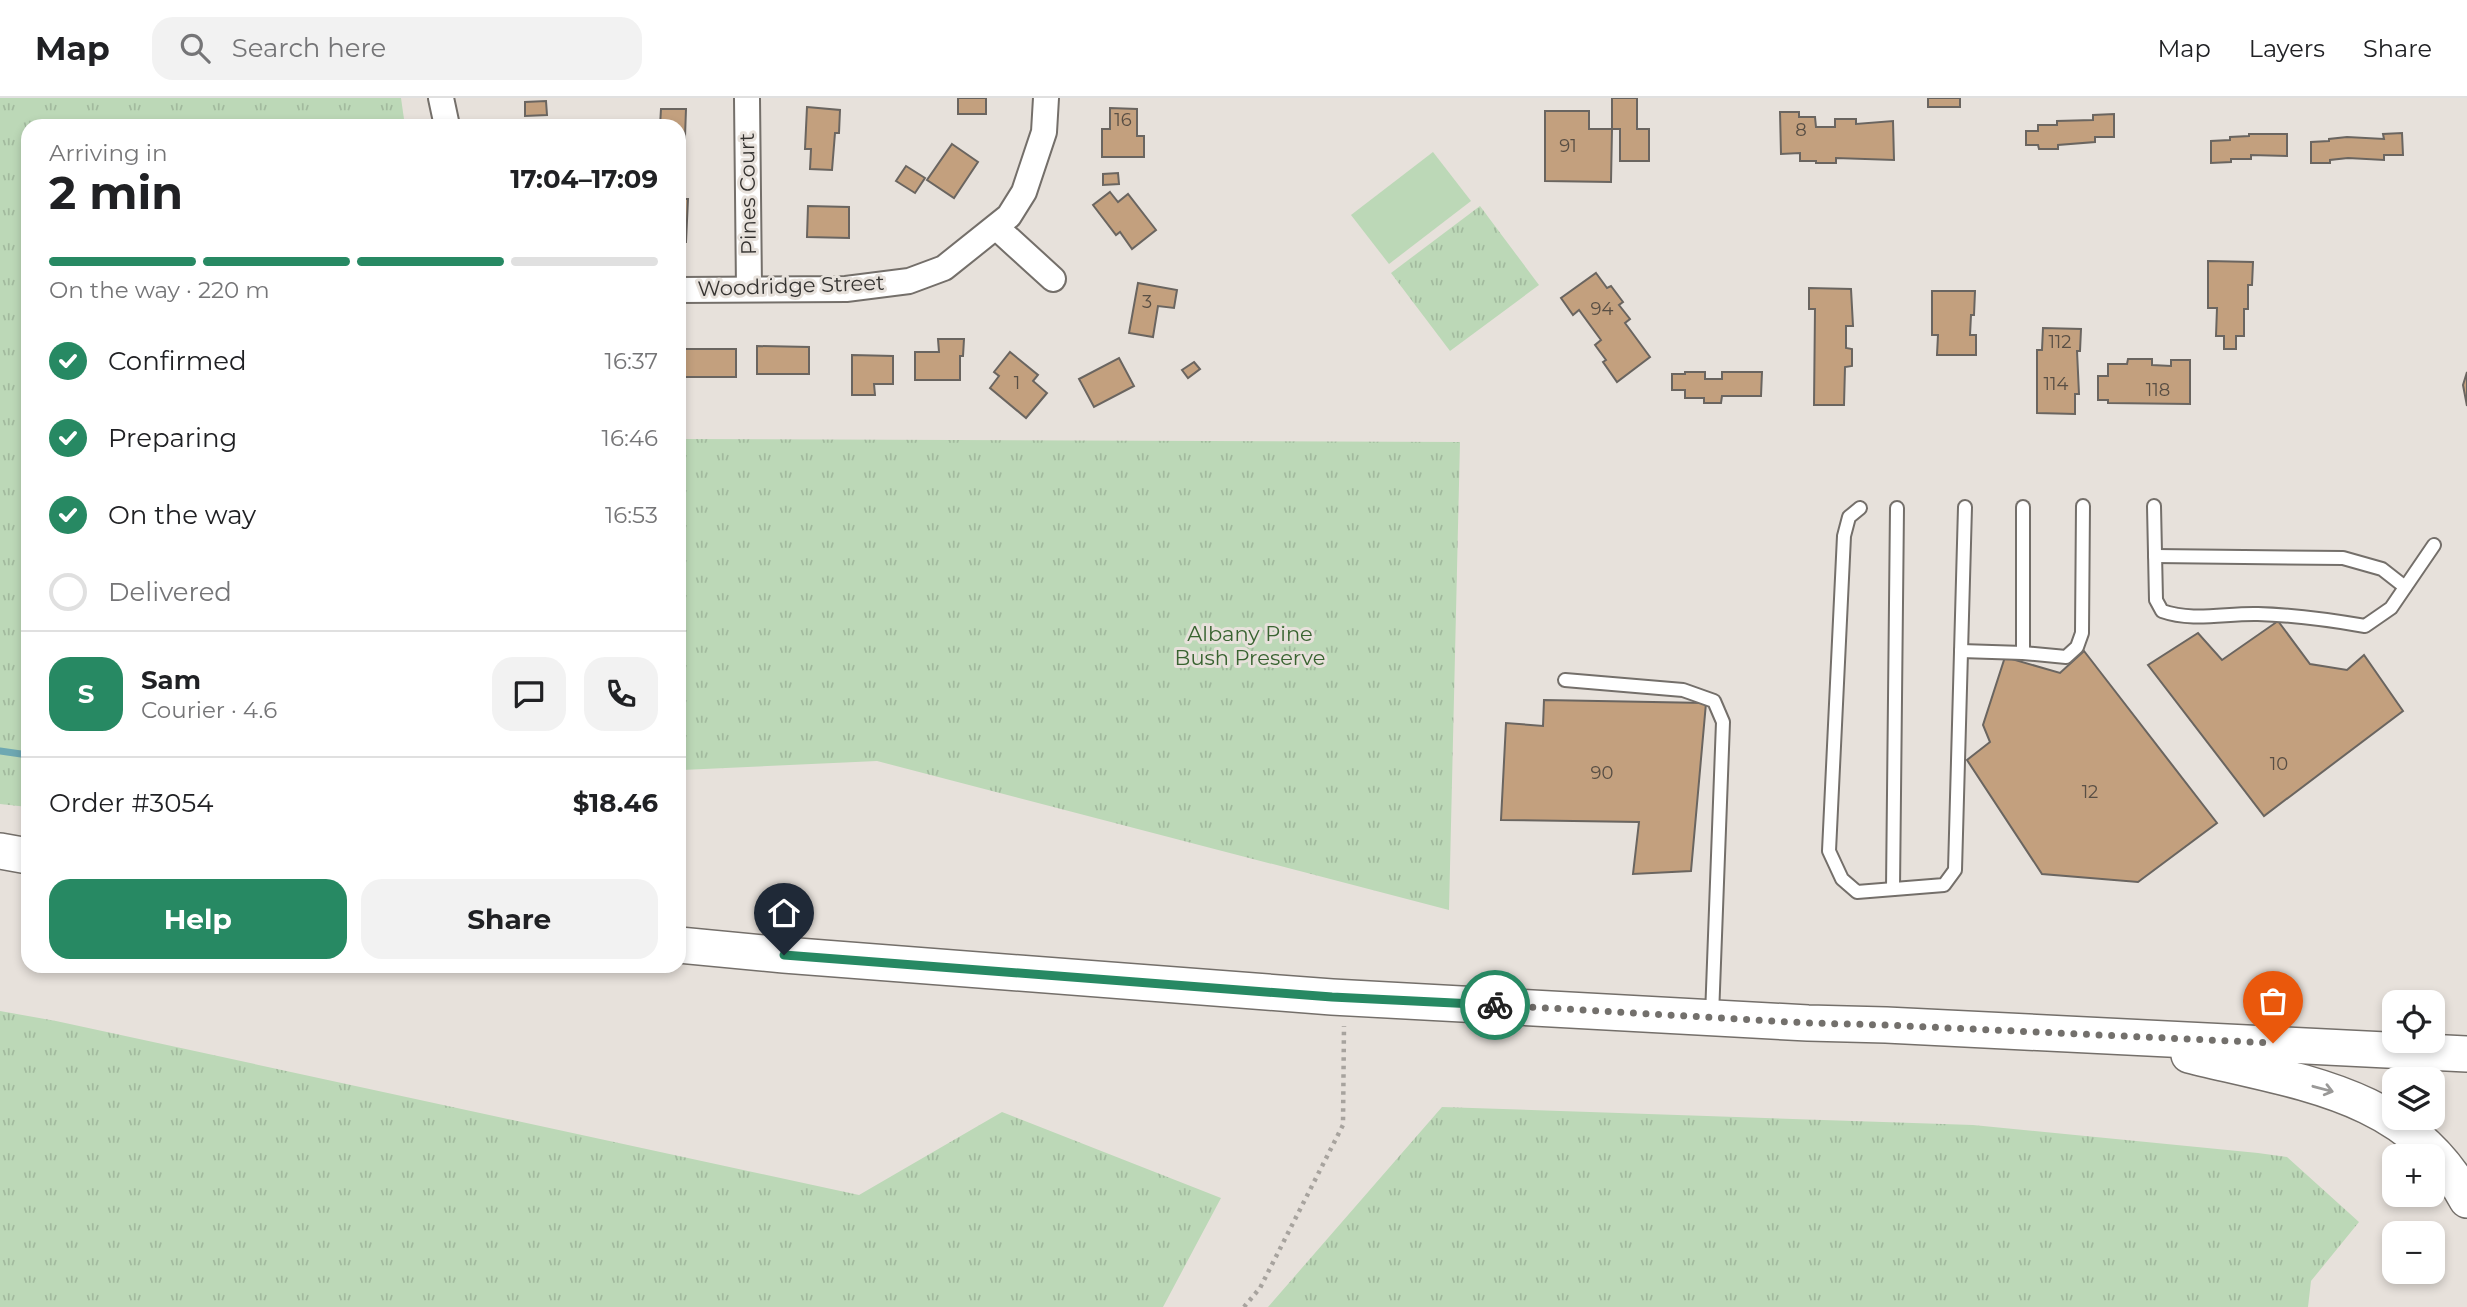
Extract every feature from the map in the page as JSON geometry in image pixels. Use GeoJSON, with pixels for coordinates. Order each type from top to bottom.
{"type":"FeatureCollection","features":[{"type":"Feature","properties":{"kind":"main road"},"geometry":{"type":"LineString","coordinates":[[0,851],[21,855]]}},
{"type":"Feature","properties":{"kind":"main road"},"geometry":{"type":"LineString","coordinates":[[686,946],[1344,997],[1712,1018],[2467,1054]]}},
{"type":"Feature","properties":{"kind":"main road"},"geometry":{"type":"LineString","coordinates":[[2114,1036],[2339,1093],[2372,1107],[2401,1123],[2425,1143],[2445,1166],[2467,1200]]}},
{"type":"Feature","properties":{"kind":"street"},"geometry":{"type":"LineString","coordinates":[[441,98],[446,119]]}},
{"type":"Feature","properties":{"kind":"street","name":"Pines Court"},"geometry":{"type":"LineString","coordinates":[[747,98],[749,289]]}},
{"type":"Feature","properties":{"kind":"street","name":"Woodridge Street"},"geometry":{"type":"LineString","coordinates":[[686,290],[846,289],[909,281],[944,268],[997,228],[1009,216],[1024,192],[1044,132],[1046,98]]}},
{"type":"Feature","properties":{"kind":"street"},"geometry":{"type":"LineString","coordinates":[[997,228],[1053,279]]}},
{"type":"Feature","properties":{"kind":"lane"},"geometry":{"type":"LineString","coordinates":[[1961,652],[2066,657],[2077,647],[2082,633],[2083,506]]}},
{"type":"Feature","properties":{"kind":"lane"},"geometry":{"type":"LineString","coordinates":[[2154,506],[2156,600],[2162,611],[2179,617],[2256,614],[2321,618],[2365,626],[2391,608],[2434,545]]}},
{"type":"Feature","properties":{"kind":"lane"},"geometry":{"type":"LineString","coordinates":[[1860,508],[1849,517],[1844,536],[1829,851],[1842,879],[1857,892],[1944,884],[1955,870],[1965,507]]}},
{"type":"Feature","properties":{"kind":"lane"},"geometry":{"type":"LineString","coordinates":[[2023,507],[2023,653]]}},
{"type":"Feature","properties":{"kind":"lane"},"geometry":{"type":"LineString","coordinates":[[1893,889],[1897,508]]}},
{"type":"Feature","properties":{"kind":"lane"},"geometry":{"type":"LineString","coordinates":[[2155,556],[2343,558],[2382,569],[2405,587]]}},
{"type":"Feature","properties":{"kind":"lane"},"geometry":{"type":"LineString","coordinates":[[1565,681],[1683,690],[1714,701],[1723,722],[1712,1018]]}},
{"type":"Feature","properties":{"kind":"path"},"geometry":{"type":"LineString","coordinates":[[1244,1307],[1260,1289],[1343,1125],[1344,997]]}},
{"type":"Feature","properties":{"kind":"green space"},"geometry":{"type":"Polygon","coordinates":[[[0,98],[401,98],[404,119],[21,119],[21,806],[0,804],[0,98]]]}},
{"type":"Feature","properties":{"kind":"green space"},"geometry":{"type":"Polygon","coordinates":[[[1433,152],[1471,201],[1389,264],[1351,215],[1433,152]]]}},
{"type":"Feature","properties":{"kind":"green space"},"geometry":{"type":"Polygon","coordinates":[[[1480,206],[1539,285],[1450,351],[1391,273],[1480,206]]]}},
{"type":"Feature","properties":{"kind":"green space","name":"Albany Pine Bush Preserve"},"geometry":{"type":"Polygon","coordinates":[[[686,439],[1460,442],[1449,910],[877,761],[686,770],[686,439]]]}},
{"type":"Feature","properties":{"kind":"green space"},"geometry":{"type":"Polygon","coordinates":[[[0,1011],[859,1195],[1002,1112],[1221,1198],[1163,1307],[0,1307],[0,1011]]]}},
{"type":"Feature","properties":{"kind":"green space"},"geometry":{"type":"Polygon","coordinates":[[[1442,1107],[1973,1125],[2258,1153],[2287,1157],[2359,1222],[2311,1281],[2308,1307],[1268,1307],[1442,1107]]]}},
{"type":"Feature","properties":{"kind":"building"},"geometry":{"type":"Polygon","coordinates":[[[958,98],[986,98],[986,114],[958,114],[958,98]]]}},
{"type":"Feature","properties":{"kind":"building"},"geometry":{"type":"Polygon","coordinates":[[[1612,98],[1637,98],[1637,129],[1649,129],[1649,161],[1620,161],[1620,129],[1612,129],[1612,98]]]}},
{"type":"Feature","properties":{"kind":"building"},"geometry":{"type":"Polygon","coordinates":[[[1928,98],[1960,98],[1960,107],[1928,107],[1928,98]]]}},
{"type":"Feature","properties":{"kind":"building"},"geometry":{"type":"Polygon","coordinates":[[[546,101],[547,115],[525,116],[525,102],[546,101]]]}},
{"type":"Feature","properties":{"kind":"building"},"geometry":{"type":"Polygon","coordinates":[[[807,107],[840,110],[832,170],[810,169],[811,149],[805,149],[807,107]]]}},
{"type":"Feature","properties":{"kind":"building"},"geometry":{"type":"Polygon","coordinates":[[[1110,108],[1137,109],[1137,136],[1144,136],[1144,157],[1102,157],[1102,129],[1110,129],[1110,108]]]}},
{"type":"Feature","properties":{"kind":"building"},"geometry":{"type":"Polygon","coordinates":[[[661,109],[686,109],[686,119],[660,119],[661,109]]]}},
{"type":"Feature","properties":{"kind":"building"},"geometry":{"type":"Polygon","coordinates":[[[1545,111],[1589,111],[1589,129],[1612,129],[1611,182],[1545,181],[1545,111]]]}},
{"type":"Feature","properties":{"kind":"building"},"geometry":{"type":"Polygon","coordinates":[[[1780,112],[1799,112],[1799,117],[1815,117],[1816,127],[1835,127],[1835,119],[1856,119],[1856,124],[1893,121],[1894,160],[1836,158],[1836,163],[1816,163],[1800,161],[1800,153],[1781,154],[1780,112]]]}},
{"type":"Feature","properties":{"kind":"building"},"geometry":{"type":"Polygon","coordinates":[[[2114,114],[2114,137],[2095,137],[2095,142],[2058,145],[2058,149],[2039,149],[2038,145],[2026,145],[2026,131],[2038,131],[2038,125],[2057,125],[2057,121],[2093,120],[2093,115],[2114,114]]]}},
{"type":"Feature","properties":{"kind":"building"},"geometry":{"type":"Polygon","coordinates":[[[2402,133],[2403,155],[2384,155],[2384,160],[2348,158],[2330,160],[2330,163],[2311,163],[2311,142],[2347,137],[2384,139],[2383,134],[2402,133]]]}},
{"type":"Feature","properties":{"kind":"building"},"geometry":{"type":"Polygon","coordinates":[[[2287,134],[2287,156],[2251,155],[2251,159],[2211,163],[2211,141],[2230,140],[2230,137],[2287,134]]]}},
{"type":"Feature","properties":{"kind":"building"},"geometry":{"type":"Polygon","coordinates":[[[952,144],[978,162],[954,198],[927,180],[952,144]]]}},
{"type":"Feature","properties":{"kind":"building"},"geometry":{"type":"Polygon","coordinates":[[[906,166],[925,178],[915,193],[896,181],[906,166]]]}},
{"type":"Feature","properties":{"kind":"building"},"geometry":{"type":"Polygon","coordinates":[[[1118,173],[1119,184],[1103,185],[1103,174],[1118,173]]]}},
{"type":"Feature","properties":{"kind":"building"},"geometry":{"type":"Polygon","coordinates":[[[1110,192],[1118,202],[1128,194],[1156,230],[1132,249],[1120,232],[1116,235],[1093,205],[1110,192]]]}},
{"type":"Feature","properties":{"kind":"building"},"geometry":{"type":"Polygon","coordinates":[[[686,199],[688,199],[686,242],[686,199]]]}},
{"type":"Feature","properties":{"kind":"building"},"geometry":{"type":"Polygon","coordinates":[[[808,206],[849,207],[849,238],[807,237],[808,206]]]}},
{"type":"Feature","properties":{"kind":"building"},"geometry":{"type":"Polygon","coordinates":[[[2208,261],[2253,262],[2252,285],[2248,285],[2248,309],[2244,309],[2244,336],[2236,336],[2236,349],[2224,349],[2224,336],[2216,336],[2217,308],[2208,308],[2208,261]]]}},
{"type":"Feature","properties":{"kind":"building"},"geometry":{"type":"Polygon","coordinates":[[[1596,273],[1607,288],[1611,286],[1623,302],[1619,305],[1630,319],[1625,323],[1650,357],[1617,382],[1595,345],[1601,340],[1579,310],[1573,315],[1561,298],[1596,273]]]}},
{"type":"Feature","properties":{"kind":"building"},"geometry":{"type":"Polygon","coordinates":[[[1138,283],[1177,290],[1174,308],[1158,306],[1153,337],[1129,333],[1138,283]]]}},
{"type":"Feature","properties":{"kind":"building"},"geometry":{"type":"Polygon","coordinates":[[[1809,288],[1851,289],[1853,326],[1846,326],[1846,348],[1852,349],[1852,366],[1845,367],[1844,405],[1814,405],[1815,309],[1809,309],[1809,288]]]}},
{"type":"Feature","properties":{"kind":"building"},"geometry":{"type":"Polygon","coordinates":[[[1932,291],[1975,291],[1970,335],[1976,335],[1976,355],[1937,355],[1938,335],[1932,335],[1932,291]]]}},
{"type":"Feature","properties":{"kind":"building"},"geometry":{"type":"Polygon","coordinates":[[[2043,328],[2081,329],[2080,351],[2077,351],[2079,394],[2075,394],[2075,414],[2037,413],[2037,350],[2042,350],[2043,328]]]}},
{"type":"Feature","properties":{"kind":"building"},"geometry":{"type":"Polygon","coordinates":[[[938,339],[964,339],[963,356],[960,356],[960,380],[915,380],[915,352],[939,352],[938,339]]]}},
{"type":"Feature","properties":{"kind":"building"},"geometry":{"type":"Polygon","coordinates":[[[757,346],[809,347],[809,374],[757,374],[757,346]]]}},
{"type":"Feature","properties":{"kind":"building"},"geometry":{"type":"Polygon","coordinates":[[[686,349],[736,349],[736,377],[686,377],[686,349]]]}},
{"type":"Feature","properties":{"kind":"building"},"geometry":{"type":"Polygon","coordinates":[[[1010,352],[1038,375],[1033,381],[1047,393],[1026,418],[990,388],[999,376],[994,372],[1010,352]]]}},
{"type":"Feature","properties":{"kind":"building"},"geometry":{"type":"Polygon","coordinates":[[[852,355],[893,356],[893,384],[874,384],[875,395],[852,395],[852,355]]]}},
{"type":"Feature","properties":{"kind":"building"},"geometry":{"type":"Polygon","coordinates":[[[1119,358],[1134,386],[1094,407],[1079,379],[1119,358]]]}},
{"type":"Feature","properties":{"kind":"building"},"geometry":{"type":"Polygon","coordinates":[[[2128,359],[2152,359],[2152,365],[2171,366],[2171,360],[2190,360],[2190,404],[2108,403],[2108,400],[2098,400],[2098,376],[2108,376],[2108,364],[2127,364],[2128,359]]]}},
{"type":"Feature","properties":{"kind":"building"},"geometry":{"type":"Polygon","coordinates":[[[1194,362],[1200,369],[1188,378],[1182,370],[1194,362]]]}},
{"type":"Feature","properties":{"kind":"building"},"geometry":{"type":"Polygon","coordinates":[[[1705,372],[1705,379],[1722,379],[1722,372],[1762,372],[1761,396],[1722,396],[1721,403],[1704,403],[1704,398],[1685,398],[1685,390],[1672,390],[1672,374],[1705,372]]]}},
{"type":"Feature","properties":{"kind":"building"},"geometry":{"type":"Polygon","coordinates":[[[2467,372],[2467,406],[2463,385],[2467,372]]]}},
{"type":"Feature","properties":{"kind":"building"},"geometry":{"type":"Polygon","coordinates":[[[2278,621],[2310,664],[2347,670],[2364,655],[2403,711],[2264,816],[2148,665],[2198,633],[2222,660],[2278,621]]]}},
{"type":"Feature","properties":{"kind":"building"},"geometry":{"type":"Polygon","coordinates":[[[2084,651],[2217,823],[2138,882],[2042,874],[1967,760],[1990,742],[1983,725],[2005,657],[2060,673],[2084,651]]]}},
{"type":"Feature","properties":{"kind":"building"},"geometry":{"type":"Polygon","coordinates":[[[1544,700],[1706,703],[1691,871],[1633,874],[1639,822],[1501,820],[1506,723],[1543,726],[1544,700]]]}},
{"type":"Feature","properties":{"kind":"waterway"},"geometry":{"type":"LineString","coordinates":[[0,751],[21,754]]}},
{"type":"Feature","properties":{"kind":"way so far"},"geometry":{"type":"LineString","coordinates":[[1495,1005],[1808,1023],[2273,1043]]}},
{"type":"Feature","properties":{"kind":"route"},"geometry":{"type":"LineString","coordinates":[[784,955],[1332,997],[1495,1005]]}}]}
